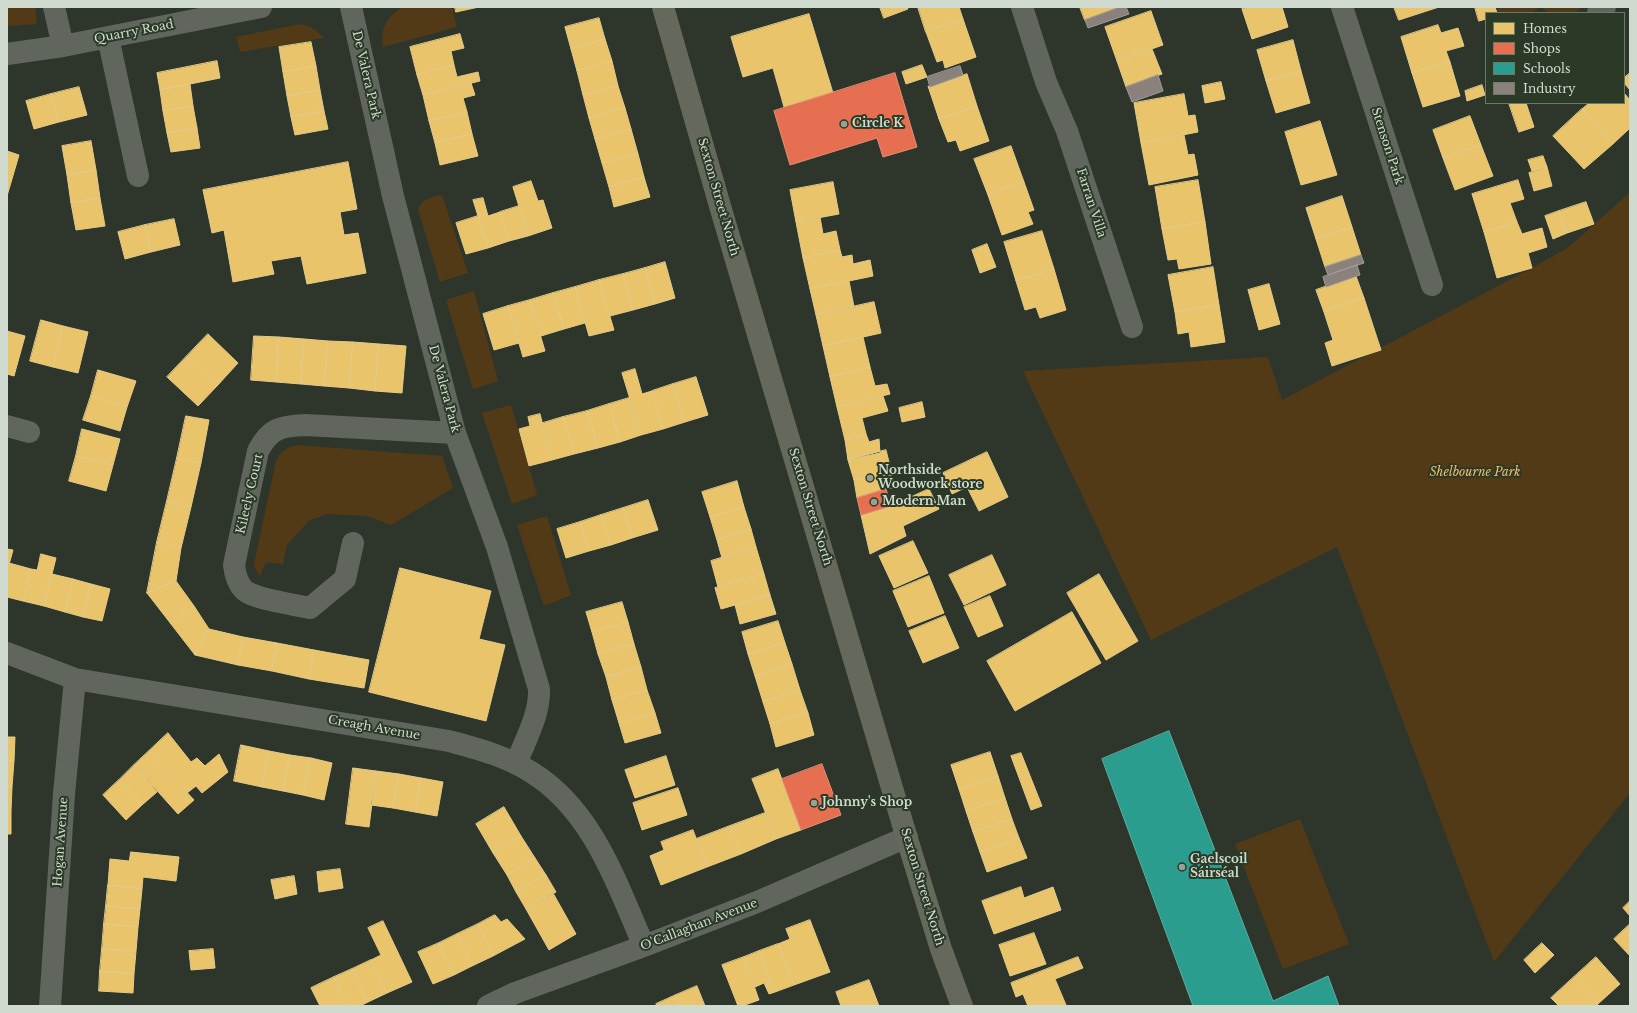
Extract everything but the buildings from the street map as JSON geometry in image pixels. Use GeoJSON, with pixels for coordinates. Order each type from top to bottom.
{"type":"FeatureCollection","features":[{"type":"Feature","properties":{"kind":"main road","name":"Sexton Street North"},"geometry":{"type":"LineString","coordinates":[[664,7],[720,206],[907,837],[942,949],[962,1006]]}},
{"type":"Feature","properties":{"kind":"street"},"geometry":{"type":"LineString","coordinates":[[54,7],[63,46]]}},
{"type":"Feature","properties":{"kind":"street","name":"Quarry Road"},"geometry":{"type":"LineString","coordinates":[[7,54],[63,46],[261,7]]}},
{"type":"Feature","properties":{"kind":"street","name":"De Valera Park"},"geometry":{"type":"LineString","coordinates":[[351,7],[393,196],[455,433],[497,547],[538,689],[539,701],[536,713],[516,764]]}},
{"type":"Feature","properties":{"kind":"street","name":"Farran Villa"},"geometry":{"type":"LineString","coordinates":[[1022,7],[1046,82],[1067,131],[1132,327]]}},
{"type":"Feature","properties":{"kind":"street","name":"Stenson Park"},"geometry":{"type":"LineString","coordinates":[[1342,7],[1432,285]]}},
{"type":"Feature","properties":{"kind":"street"},"geometry":{"type":"LineString","coordinates":[[108,37],[138,176]]}},
{"type":"Feature","properties":{"kind":"street","name":"Kileely Court"},"geometry":{"type":"LineString","coordinates":[[353,543],[345,580],[310,608],[256,596],[244,590],[236,578],[234,564],[258,451],[266,438],[277,429],[290,425],[455,433]]}},
{"type":"Feature","properties":{"kind":"street"},"geometry":{"type":"LineString","coordinates":[[7,426],[30,432]]}},
{"type":"Feature","properties":{"kind":"street","name":"Creagh Avenue"},"geometry":{"type":"LineString","coordinates":[[7,653],[75,679],[449,741],[484,750],[516,764],[532,772],[547,784],[575,811],[586,825],[607,860],[644,946]]}},
{"type":"Feature","properties":{"kind":"street","name":"Hogan Avenue"},"geometry":{"type":"LineString","coordinates":[[50,1006],[64,794],[75,679]]}},
{"type":"Feature","properties":{"kind":"street","name":"O'Callaghan Avenue"},"geometry":{"type":"LineString","coordinates":[[488,1006],[515,993],[644,946],[757,902],[907,837]]}},
{"type":"Feature","properties":{"kind":"green space"},"geometry":{"type":"Polygon","coordinates":[[[7,7],[35,7],[37,24],[7,26],[7,7]]]}},
{"type":"Feature","properties":{"kind":"green space"},"geometry":{"type":"Polygon","coordinates":[[[402,7],[452,7],[457,27],[383,47],[382,40],[384,28],[392,15],[402,7]]]}},
{"type":"Feature","properties":{"kind":"green space"},"geometry":{"type":"Polygon","coordinates":[[[1498,7],[1540,7],[1533,12],[1499,12],[1498,7]]]}},
{"type":"Feature","properties":{"kind":"green space"},"geometry":{"type":"Polygon","coordinates":[[[1542,7],[1582,7],[1576,12],[1546,12],[1542,7]]]}},
{"type":"Feature","properties":{"kind":"green space"},"geometry":{"type":"Polygon","coordinates":[[[300,24],[313,29],[324,38],[240,52],[236,37],[300,24]]]}},
{"type":"Feature","properties":{"kind":"green space","name":"Shelbourne Park"},"geometry":{"type":"Polygon","coordinates":[[[1630,192],[1630,793],[1494,962],[1337,547],[1151,640],[1023,371],[1268,357],[1282,400],[1569,247],[1630,192]]]}},
{"type":"Feature","properties":{"kind":"green space"},"geometry":{"type":"Polygon","coordinates":[[[442,195],[468,273],[440,282],[418,209],[425,200],[442,195]]]}},
{"type":"Feature","properties":{"kind":"green space"},"geometry":{"type":"Polygon","coordinates":[[[474,291],[498,381],[473,389],[446,300],[474,291]]]}},
{"type":"Feature","properties":{"kind":"green space"},"geometry":{"type":"Polygon","coordinates":[[[511,405],[537,495],[512,504],[482,413],[511,405]]]}},
{"type":"Feature","properties":{"kind":"green space"},"geometry":{"type":"Polygon","coordinates":[[[297,445],[442,456],[453,488],[391,525],[368,516],[326,514],[309,521],[287,545],[283,564],[266,562],[260,576],[256,571],[254,564],[276,461],[284,450],[297,445]]]}},
{"type":"Feature","properties":{"kind":"green space"},"geometry":{"type":"Polygon","coordinates":[[[547,516],[571,595],[544,606],[517,525],[547,516]]]}},
{"type":"Feature","properties":{"kind":"green space"},"geometry":{"type":"Polygon","coordinates":[[[1300,819],[1349,944],[1283,969],[1235,844],[1300,819]]]}},
{"type":"Feature","properties":{"kind":"place","name":"Circle K"},"geometry":{"type":"Point","coordinates":[844,124]}},
{"type":"Feature","properties":{"kind":"place","name":"Northside Woodwork store"},"geometry":{"type":"Point","coordinates":[870,478]}},
{"type":"Feature","properties":{"kind":"place","name":"Modern Man"},"geometry":{"type":"Point","coordinates":[874,502]}},
{"type":"Feature","properties":{"kind":"place","name":"Johnny's Shop"},"geometry":{"type":"Point","coordinates":[814,803]}},
{"type":"Feature","properties":{"kind":"place","name":"Gaelscoil Sáirséal"},"geometry":{"type":"Point","coordinates":[1182,867]}}]}
